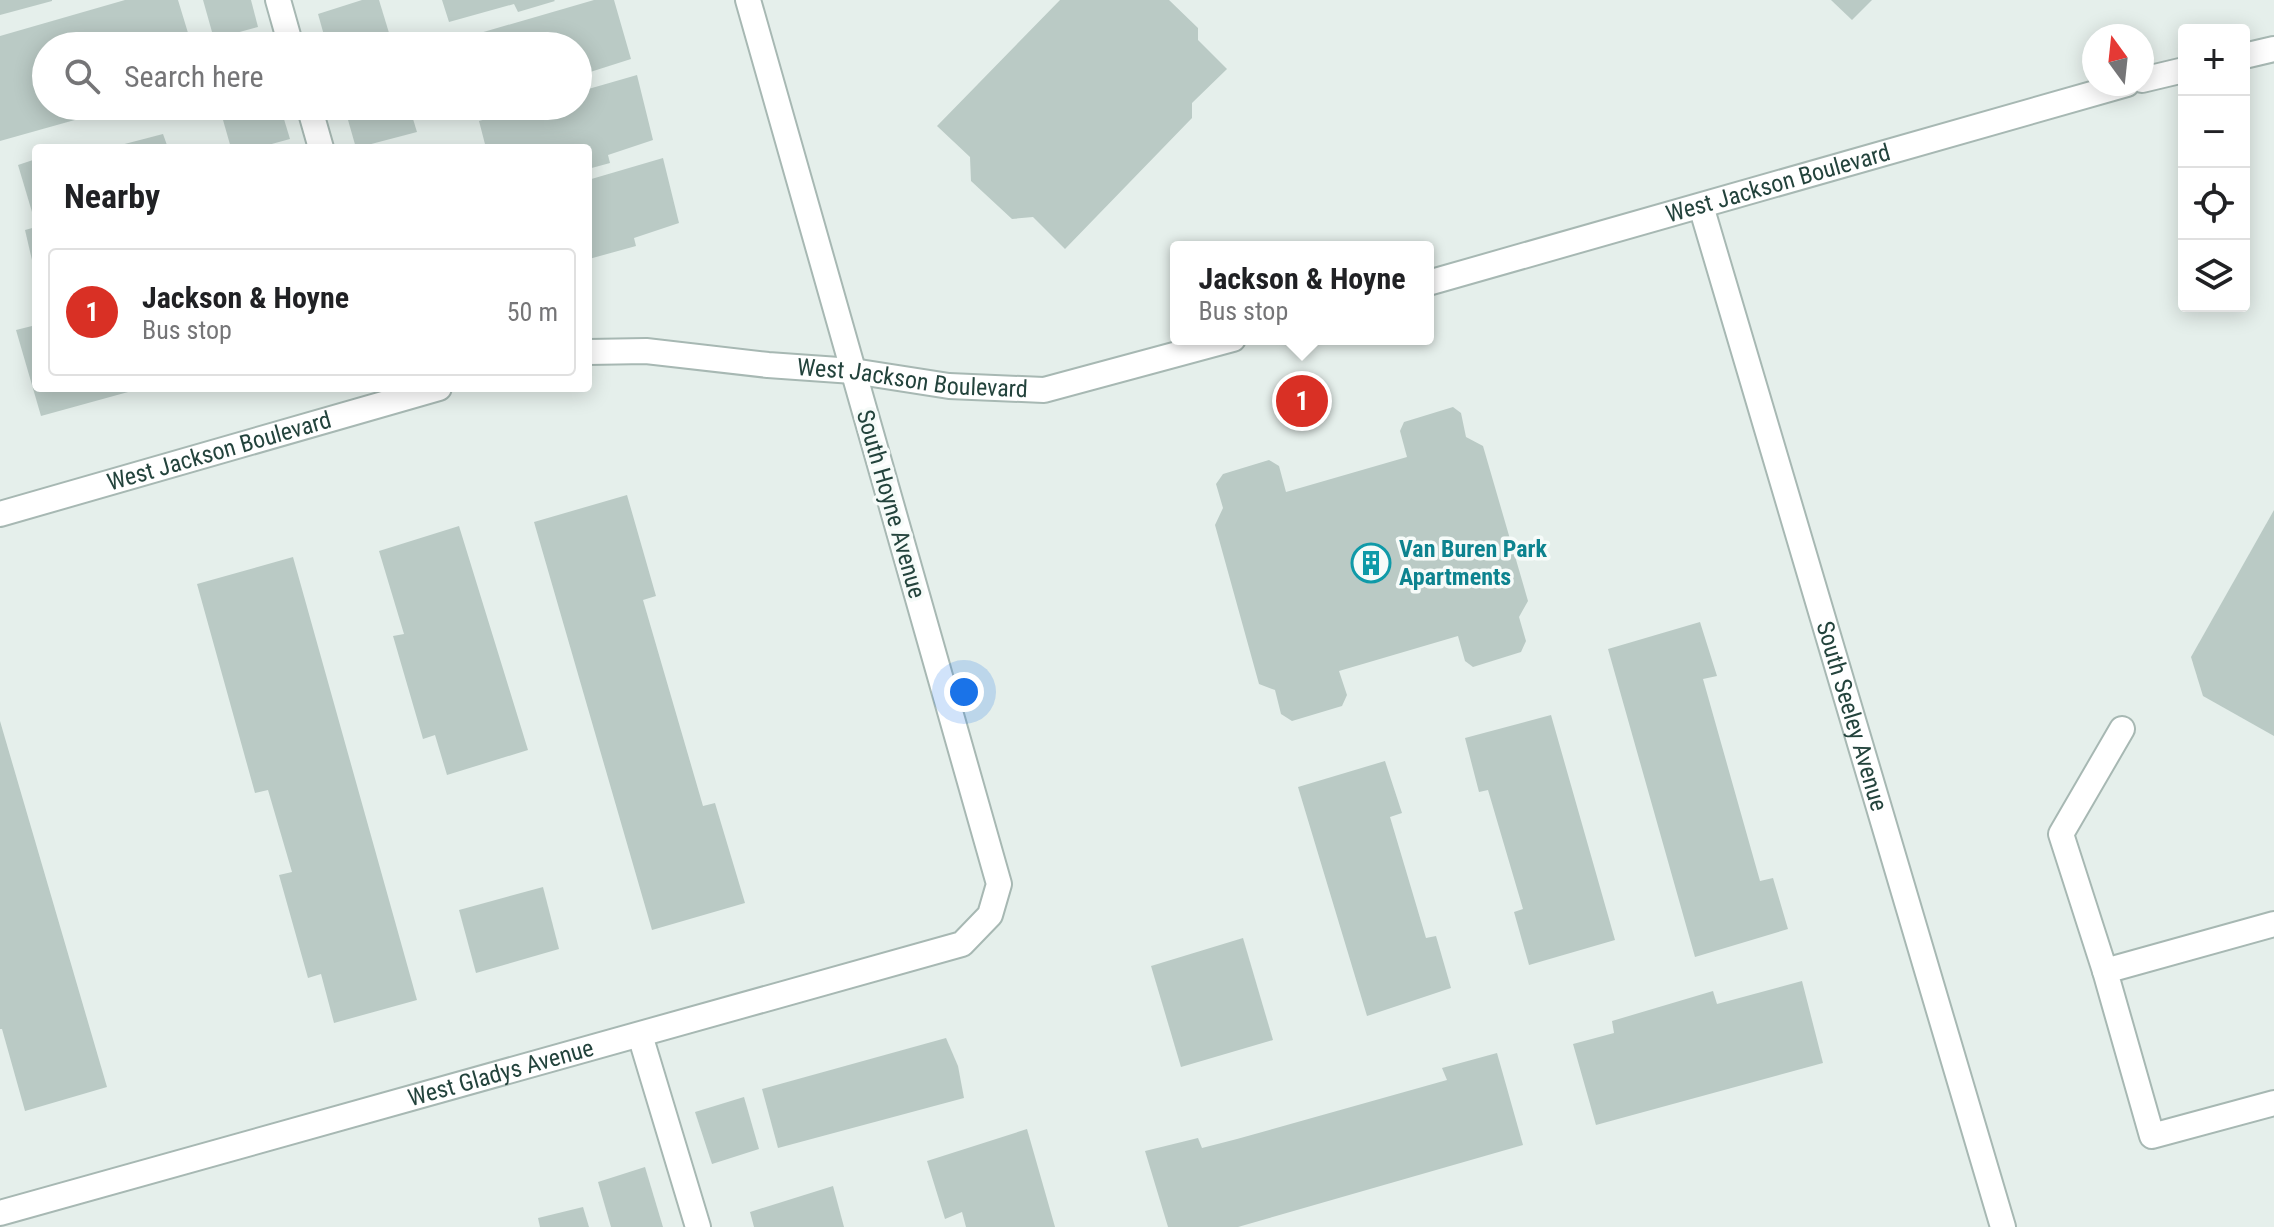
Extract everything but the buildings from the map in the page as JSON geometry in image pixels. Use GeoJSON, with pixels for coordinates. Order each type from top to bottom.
{"type":"FeatureCollection","features":[{"type":"Feature","properties":{"kind":"street"},"geometry":{"type":"LineString","coordinates":[[278,0],[287,32]]}},
{"type":"Feature","properties":{"kind":"street","name":"South Hoyne Avenue"},"geometry":{"type":"LineString","coordinates":[[748,0],[999,884],[990,915]]}},
{"type":"Feature","properties":{"kind":"street"},"geometry":{"type":"LineString","coordinates":[[2250,55],[2274,49]]}},
{"type":"Feature","properties":{"kind":"street"},"geometry":{"type":"LineString","coordinates":[[2154,77],[2178,71]]}},
{"type":"Feature","properties":{"kind":"street","name":"West Jackson Boulevard"},"geometry":{"type":"LineString","coordinates":[[1434,281],[2085,96]]}},
{"type":"Feature","properties":{"kind":"street"},"geometry":{"type":"LineString","coordinates":[[313,120],[320,144]]}},
{"type":"Feature","properties":{"kind":"street","name":"South Seeley Avenue"},"geometry":{"type":"LineString","coordinates":[[1701,206],[2003,1227]]}},
{"type":"Feature","properties":{"kind":"street","name":"West Jackson Boulevard"},"geometry":{"type":"LineString","coordinates":[[592,352],[646,351],[853,371],[949,386],[1044,390],[1211,345]]}},
{"type":"Feature","properties":{"kind":"street","name":"West Jackson Boulevard"},"geometry":{"type":"LineString","coordinates":[[0,514],[392,395],[412,392]]}},
{"type":"Feature","properties":{"kind":"street"},"geometry":{"type":"LineString","coordinates":[[2122,729],[2061,834],[2105,971],[2152,1136],[2274,1103]]}},
{"type":"Feature","properties":{"kind":"street","name":"West Gladys Avenue"},"geometry":{"type":"LineString","coordinates":[[0,1213],[962,944],[990,915]]}},
{"type":"Feature","properties":{"kind":"street"},"geometry":{"type":"LineString","coordinates":[[2105,971],[2274,924]]}},
{"type":"Feature","properties":{"kind":"street"},"geometry":{"type":"LineString","coordinates":[[640,1035],[698,1227]]}},
{"type":"Feature","properties":{"kind":"place","name":"Jackson & Hoyne"},"geometry":{"type":"Point","coordinates":[1302,401]}},
{"type":"Feature","properties":{"kind":"place","name":"Van Buren Park Apartments"},"geometry":{"type":"Point","coordinates":[1371,563]}}]}
